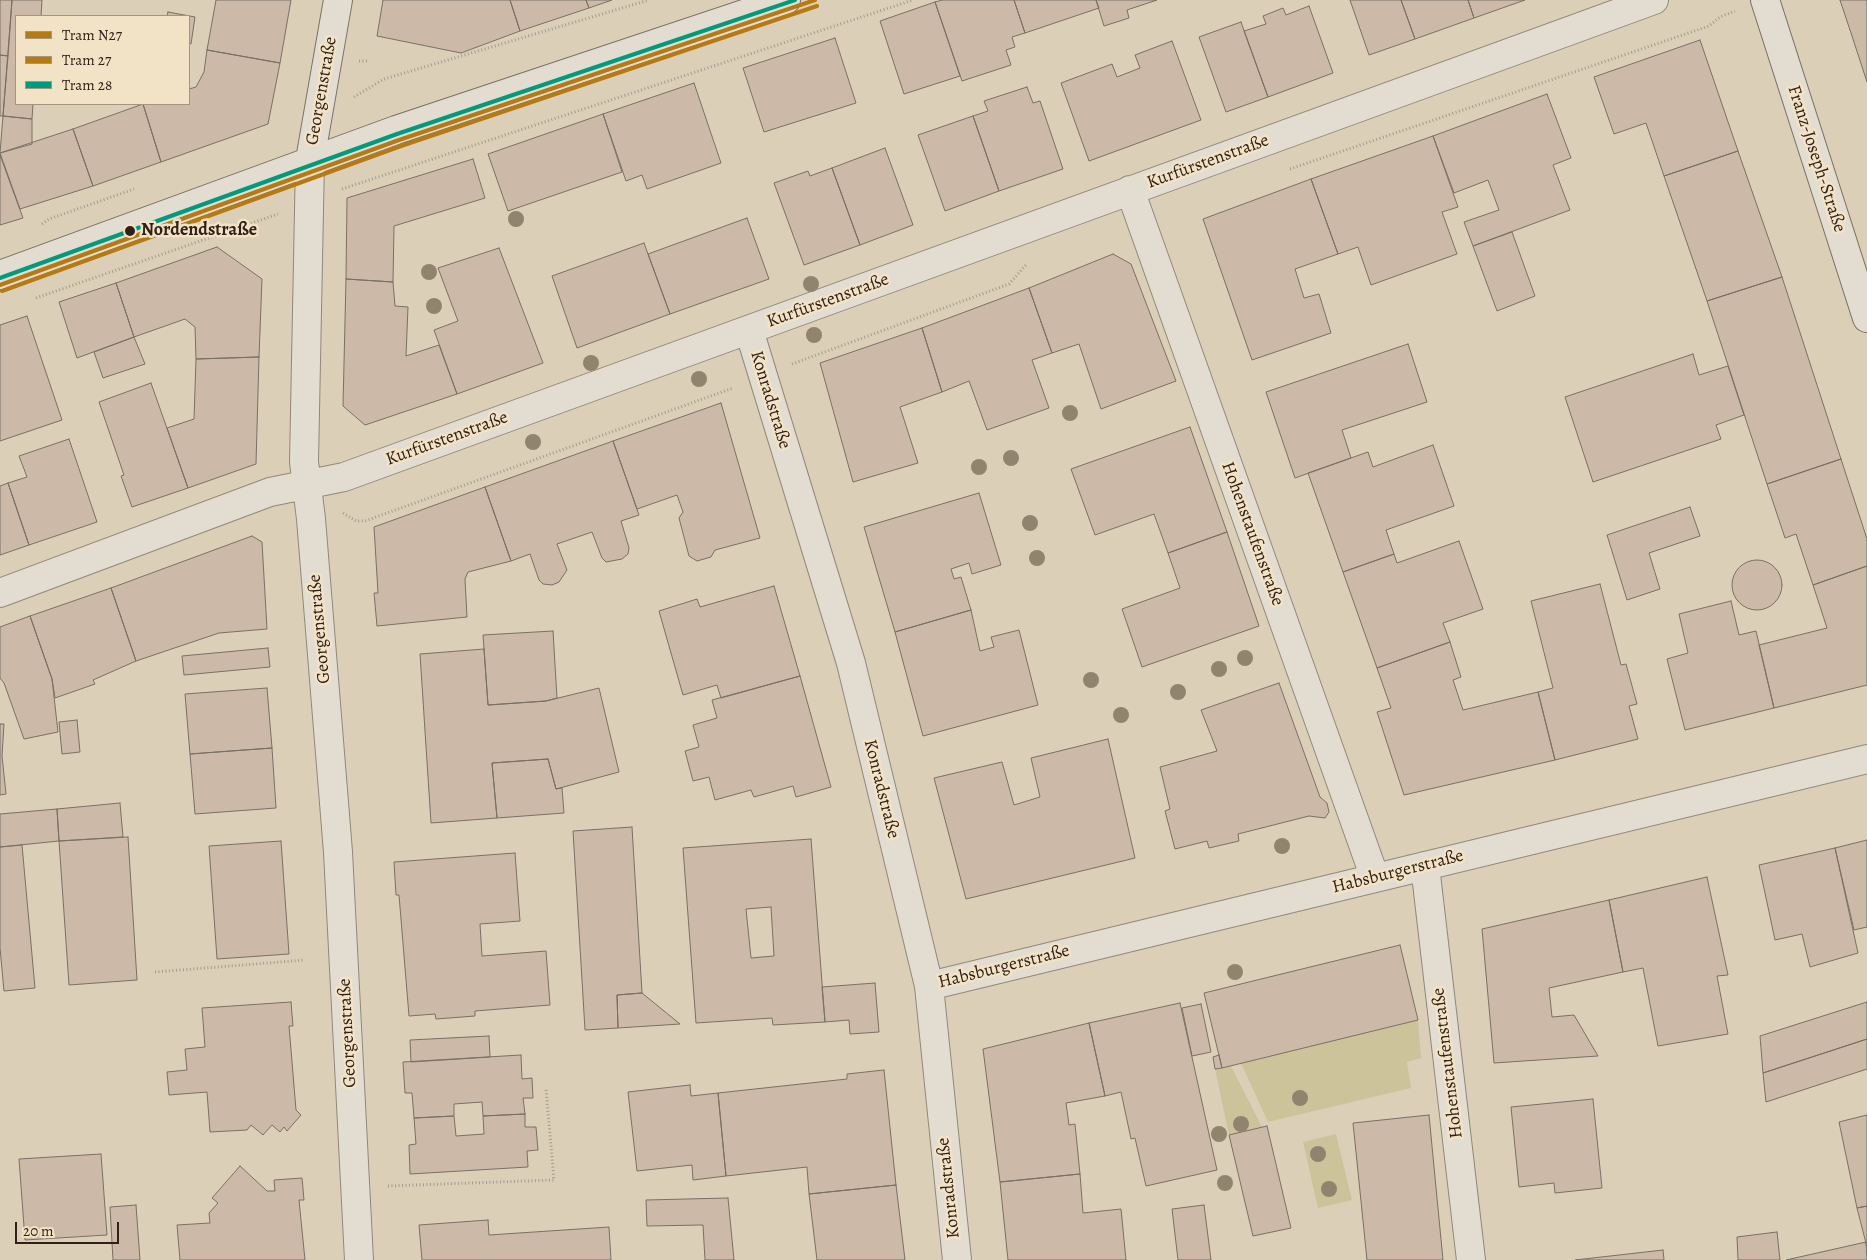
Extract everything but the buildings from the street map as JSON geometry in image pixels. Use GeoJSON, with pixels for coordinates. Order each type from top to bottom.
{"type":"FeatureCollection","features":[{"type":"Feature","properties":{"kind":"street","name":"Georgenstraße"},"geometry":{"type":"LineString","coordinates":[[338,0],[310,160],[304,462],[311,519],[338,852],[359,1260]]}},
{"type":"Feature","properties":{"kind":"street"},"geometry":{"type":"LineString","coordinates":[[0,275],[310,160],[454,109],[786,0]]}},
{"type":"Feature","properties":{"kind":"street","name":"Kurfürstenstraße"},"geometry":{"type":"LineString","coordinates":[[0,593],[270,492],[344,477],[1654,0]]}},
{"type":"Feature","properties":{"kind":"street","name":"Franz-Joseph-Straße"},"geometry":{"type":"LineString","coordinates":[[1764,0],[1867,318]]}},
{"type":"Feature","properties":{"kind":"street","name":"Hohenstaufenstraße"},"geometry":{"type":"LineString","coordinates":[[1130,190],[1375,878]]}},
{"type":"Feature","properties":{"kind":"street","name":"Konradstraße"},"geometry":{"type":"LineString","coordinates":[[748,330],[851,663],[929,986],[957,1260]]}},
{"type":"Feature","properties":{"kind":"street","name":"Habsburgerstraße"},"geometry":{"type":"LineString","coordinates":[[929,986],[1867,759]]}},
{"type":"Feature","properties":{"kind":"street","name":"Hohenstaufenstraße"},"geometry":{"type":"LineString","coordinates":[[1425,866],[1471,1260]]}},
{"type":"Feature","properties":{"kind":"path"},"geometry":{"type":"LineString","coordinates":[[317,119],[384,79],[649,0]]}},
{"type":"Feature","properties":{"kind":"path"},"geometry":{"type":"LineString","coordinates":[[32,300],[238,230],[309,202],[913,0]]}},
{"type":"Feature","properties":{"kind":"path"},"geometry":{"type":"LineString","coordinates":[[1281,172],[1709,26],[1720,17]]}},
{"type":"Feature","properties":{"kind":"path"},"geometry":{"type":"LineString","coordinates":[[236,224],[238,230]]}},
{"type":"Feature","properties":{"kind":"path"},"geometry":{"type":"LineString","coordinates":[[350,519],[365,521],[717,396],[762,375],[1009,284],[1027,264],[1036,260]]}},
{"type":"Feature","properties":{"kind":"path"},"geometry":{"type":"LineString","coordinates":[[155,972],[305,960]]}},
{"type":"Feature","properties":{"kind":"path"},"geometry":{"type":"LineString","coordinates":[[388,1186],[554,1180],[546,1090]]}},
{"type":"Feature","properties":{"kind":"shaded area"},"geometry":{"type":"Polygon","coordinates":[[[1418,1020],[1421,1058],[1407,1062],[1411,1088],[1268,1122],[1241,1063],[1418,1020]]]}},
{"type":"Feature","properties":{"kind":"shaded area"},"geometry":{"type":"Polygon","coordinates":[[[1231,1066],[1262,1127],[1229,1135],[1215,1069],[1231,1066]]]}},
{"type":"Feature","properties":{"kind":"shaded area"},"geometry":{"type":"Polygon","coordinates":[[[1336,1134],[1352,1200],[1318,1208],[1303,1142],[1336,1134]]]}},
{"type":"Feature","properties":{"kind":"tram line","name":"28"},"geometry":{"type":"LineString","coordinates":[[0,278],[397,134],[795,0]]}},
{"type":"Feature","properties":{"kind":"tram line","name":"N27"},"geometry":{"type":"LineString","coordinates":[[0,285],[399,140],[815,0]]}},
{"type":"Feature","properties":{"kind":"tram line","name":"27"},"geometry":{"type":"LineString","coordinates":[[2,291],[401,146],[817,6]]}},
{"type":"Feature","properties":{"kind":"place","name":"Nordendstraße"},"geometry":{"type":"Point","coordinates":[130,231]}}]}
